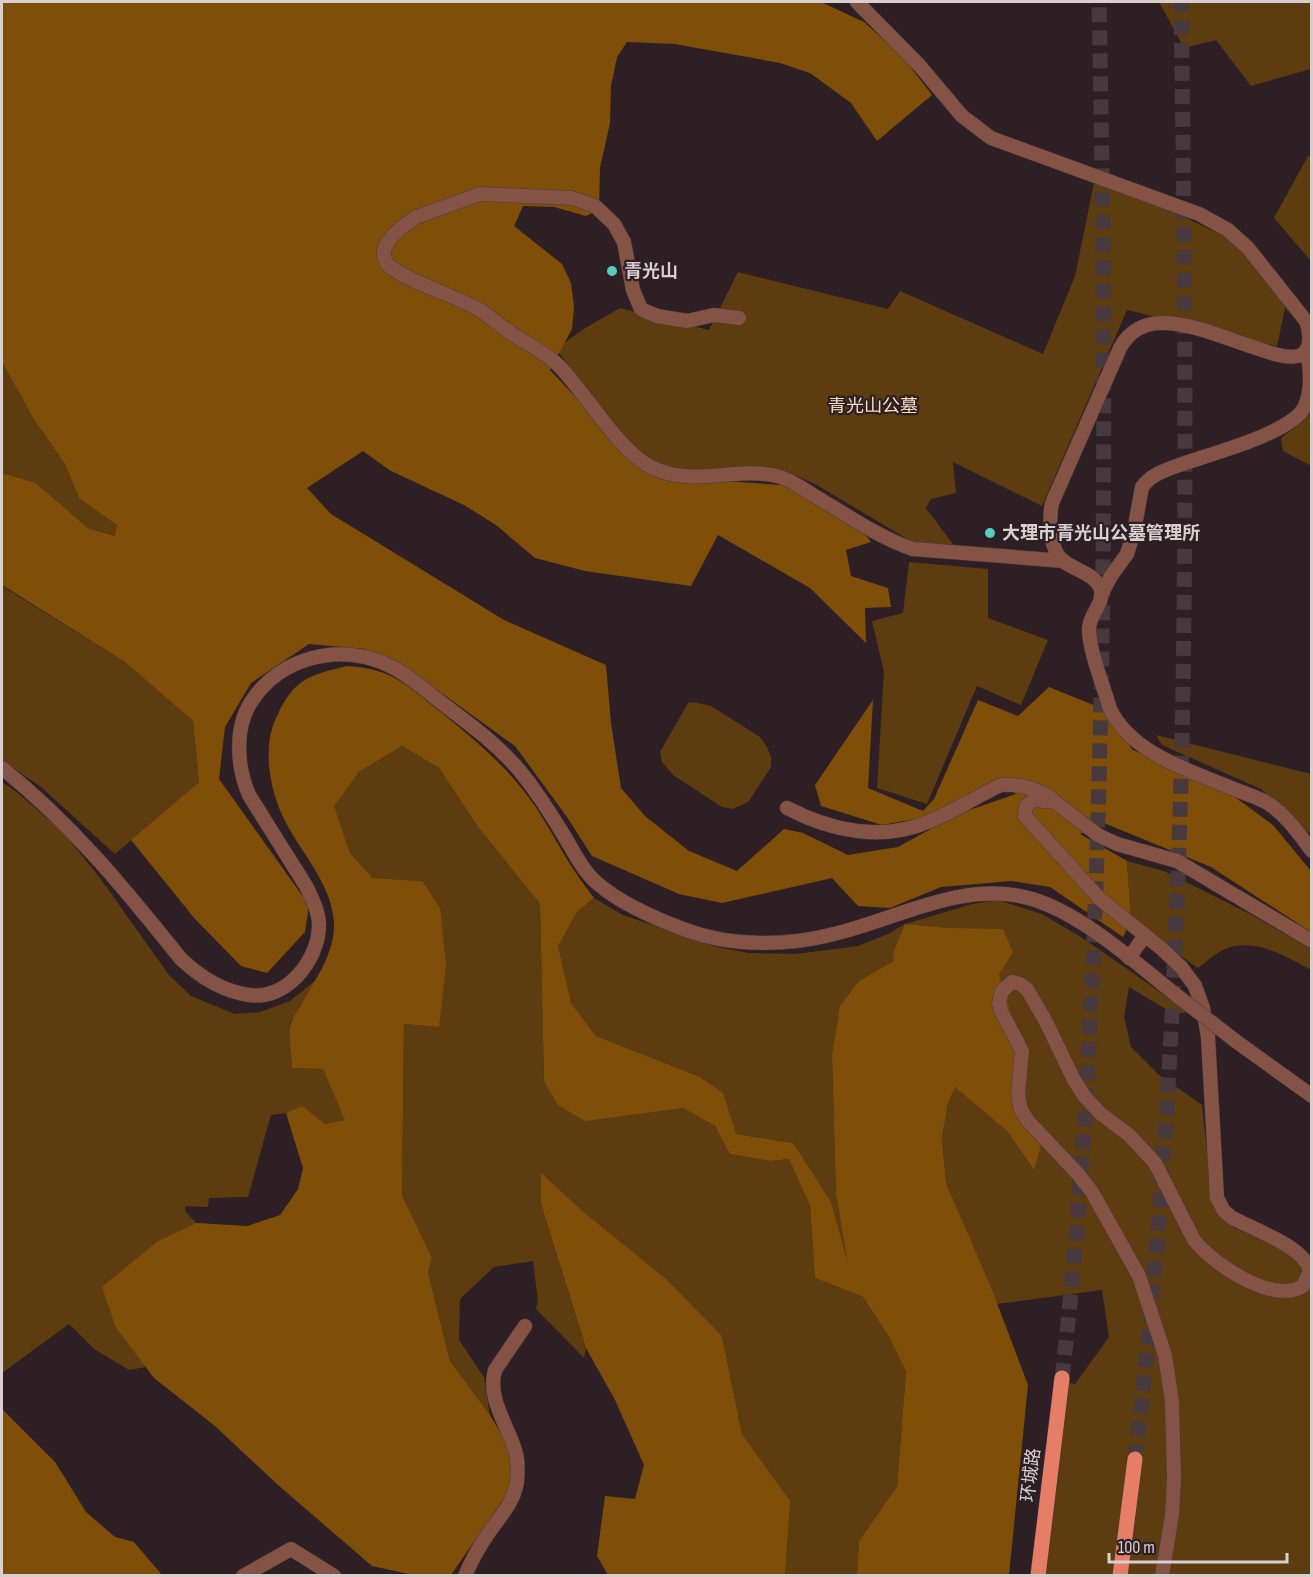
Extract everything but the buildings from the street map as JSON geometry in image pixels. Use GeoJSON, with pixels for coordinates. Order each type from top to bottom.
{"type":"FeatureCollection","features":[{"type":"Feature","properties":{"kind":"main road","name":"环城路"},"geometry":{"type":"LineString","coordinates":[[1038,1575],[1062,1378]]}},
{"type":"Feature","properties":{"kind":"main road"},"geometry":{"type":"LineString","coordinates":[[1120,1575],[1135,1459]]}},
{"type":"Feature","properties":{"kind":"street"},"geometry":{"type":"LineString","coordinates":[[857,2],[919,65],[962,116],[991,138],[1199,214],[1228,230],[1260,261],[1306,321],[1310,335],[1307,349],[1311,371],[1310,391],[1305,408],[1293,422],[1273,432],[1165,470],[1145,483],[1140,493],[1134,531],[1127,554],[1101,595]]}},
{"type":"Feature","properties":{"kind":"street"},"geometry":{"type":"LineString","coordinates":[[739,318],[714,315],[687,321],[657,316],[641,309],[633,290],[624,242],[614,224],[595,206],[572,198],[480,194],[468,197],[410,221],[393,236],[384,254],[385,262],[402,276],[475,307],[549,357],[561,368],[633,456],[654,468],[696,478],[752,475],[780,477],[891,540],[913,549],[1064,561]]}},
{"type":"Feature","properties":{"kind":"street"},"geometry":{"type":"LineString","coordinates":[[1307,349],[1298,357],[1279,355],[1165,322],[1151,324],[1131,333],[1120,348],[1052,503],[1050,522],[1057,554],[1064,561],[1095,580],[1101,589],[1099,606],[1090,620],[1089,634],[1110,709],[1116,720],[1161,757],[1270,805],[1292,825],[1311,851]]}},
{"type":"Feature","properties":{"kind":"street"},"geometry":{"type":"LineString","coordinates":[[2,768],[38,798],[95,854],[181,959],[196,973],[221,987],[250,996],[269,994],[281,989],[302,971],[316,943],[320,923],[306,886],[249,795],[240,756],[241,726],[248,707],[270,680],[284,670],[303,660],[328,655],[360,656],[390,666],[466,721],[500,750],[528,781],[584,868],[596,882],[625,902],[687,930],[721,939],[763,942],[833,935],[947,900],[982,893],[1031,898],[1050,905],[1082,923],[1311,1096]]}},
{"type":"Feature","properties":{"kind":"street"},"geometry":{"type":"LineString","coordinates":[[787,808],[817,823],[844,830],[888,832],[909,829],[931,821],[1001,785],[1012,784],[1029,788],[1044,793],[1098,835],[1117,844],[1177,861],[1311,941]]}},
{"type":"Feature","properties":{"kind":"street"},"geometry":{"type":"LineString","coordinates":[[1055,802],[1034,800],[1026,806],[1025,816],[1100,899],[1181,967],[1199,995],[1208,1037],[1216,1191],[1221,1206],[1231,1217],[1294,1250],[1307,1262],[1310,1271],[1303,1286],[1293,1291],[1279,1291],[1240,1276],[1221,1265],[1199,1247],[1155,1163],[1129,1136],[1101,1114],[1085,1097],[1027,989],[1016,982],[1004,988],[999,1006],[1022,1051],[1018,1094],[1022,1113],[1092,1192],[1139,1276],[1165,1355],[1172,1402],[1174,1479],[1172,1515],[1162,1575]]}},
{"type":"Feature","properties":{"kind":"street"},"geometry":{"type":"LineString","coordinates":[[1129,958],[1145,935]]}},
{"type":"Feature","properties":{"kind":"street"},"geometry":{"type":"LineString","coordinates":[[465,1575],[474,1555],[508,1507],[514,1494],[517,1472],[516,1452],[496,1400],[492,1378],[525,1326]]}},
{"type":"Feature","properties":{"kind":"street"},"geometry":{"type":"LineString","coordinates":[[243,1575],[291,1549],[334,1575]]}},
{"type":"Feature","properties":{"kind":"green space"},"geometry":{"type":"Polygon","coordinates":[[[1159,2],[1311,2],[1311,69],[1251,86],[1216,40],[1184,48],[1159,2]]]}},
{"type":"Feature","properties":{"kind":"green space"},"geometry":{"type":"Polygon","coordinates":[[[1308,156],[1312,156],[1311,261],[1274,218],[1308,156]]]}},
{"type":"Feature","properties":{"kind":"green space","name":"青光山公墓"},"geometry":{"type":"Polygon","coordinates":[[[1094,183],[1172,211],[1236,242],[1286,304],[1277,346],[1127,310],[1042,506],[953,462],[956,493],[931,499],[926,508],[955,547],[914,543],[815,484],[790,473],[710,478],[660,466],[628,445],[556,349],[582,330],[620,308],[709,330],[738,272],[888,309],[900,291],[1043,354],[1075,276],[1094,183]]]}},
{"type":"Feature","properties":{"kind":"green space"},"geometry":{"type":"Polygon","coordinates":[[[2,362],[33,418],[65,464],[79,497],[118,525],[116,536],[88,528],[36,483],[2,473],[2,362]]]}},
{"type":"Feature","properties":{"kind":"green space"},"geometry":{"type":"Polygon","coordinates":[[[1311,411],[1311,466],[1283,451],[1281,438],[1302,422],[1311,411]]]}},
{"type":"Feature","properties":{"kind":"green space"},"geometry":{"type":"Polygon","coordinates":[[[909,562],[988,569],[988,618],[1048,640],[1021,705],[977,686],[927,804],[877,788],[884,672],[872,621],[903,613],[909,562]]]}},
{"type":"Feature","properties":{"kind":"green space"},"geometry":{"type":"Polygon","coordinates":[[[2,586],[125,662],[193,721],[199,782],[115,854],[41,787],[2,760],[2,586]]]}},
{"type":"Feature","properties":{"kind":"green space"},"geometry":{"type":"Polygon","coordinates":[[[688,703],[711,706],[760,737],[767,747],[771,757],[771,767],[749,801],[742,805],[732,809],[722,807],[673,775],[662,762],[660,752],[688,703]]]}},
{"type":"Feature","properties":{"kind":"green space"},"geometry":{"type":"Polygon","coordinates":[[[1156,735],[1311,774],[1311,835],[1261,789],[1162,745],[1156,735]]]}},
{"type":"Feature","properties":{"kind":"green space"},"geometry":{"type":"Polygon","coordinates":[[[402,746],[439,768],[478,827],[540,904],[544,1081],[637,1113],[683,1108],[715,1126],[730,1154],[770,1161],[789,1159],[810,1206],[815,1278],[863,1297],[889,1337],[906,1371],[897,1486],[859,1541],[857,1575],[785,1575],[789,1501],[742,1434],[722,1336],[541,1174],[541,1204],[586,1348],[584,1358],[536,1309],[538,1301],[533,1261],[494,1267],[460,1299],[459,1340],[484,1377],[490,1415],[450,1361],[428,1272],[432,1258],[402,1195],[404,1024],[439,1027],[421,881],[373,878],[350,853],[333,806],[359,772],[402,746]]]}},
{"type":"Feature","properties":{"kind":"green space"},"geometry":{"type":"Polygon","coordinates":[[[2,782],[63,832],[100,878],[169,975],[191,996],[235,1014],[260,1012],[290,1001],[317,979],[290,1023],[292,1068],[323,1069],[346,1120],[325,1124],[302,1107],[286,1113],[271,1115],[248,1197],[209,1198],[208,1207],[185,1206],[185,1211],[196,1223],[158,1241],[116,1328],[146,1367],[129,1370],[94,1349],[69,1324],[2,1373],[2,782]]]}},
{"type":"Feature","properties":{"kind":"green space"},"geometry":{"type":"Polygon","coordinates":[[[1127,861],[1164,871],[1252,915],[1311,949],[1311,970],[1268,949],[1244,945],[1221,951],[1198,968],[1131,921],[1127,861]]]}},
{"type":"Feature","properties":{"kind":"green space"},"geometry":{"type":"Polygon","coordinates":[[[594,898],[623,915],[717,947],[749,953],[795,954],[858,946],[888,934],[905,924],[895,961],[859,981],[832,1056],[836,1195],[850,1274],[793,1143],[736,1134],[698,1076],[596,1036],[571,1003],[557,947],[577,912],[594,898]]]}},
{"type":"Feature","properties":{"kind":"green space"},"geometry":{"type":"Polygon","coordinates":[[[998,900],[1042,914],[1084,939],[1189,1012],[1174,1014],[1129,987],[1124,1017],[1131,1047],[1158,1074],[1202,1105],[1212,1199],[1217,1212],[1235,1228],[1287,1251],[1311,1270],[1311,1575],[1042,1575],[1062,1381],[1075,1384],[1109,1337],[1102,1290],[997,1304],[946,1183],[942,1138],[948,1103],[955,1086],[1007,1131],[1033,1169],[1015,1109],[1017,1033],[999,974],[949,928],[905,924],[972,904],[998,900]]]}},
{"type":"Feature","properties":{"kind":"shaded area"},"geometry":{"type":"Polygon","coordinates":[[[2,2],[821,2],[864,22],[902,56],[932,95],[877,141],[851,103],[810,73],[780,63],[675,44],[627,42],[617,57],[611,86],[610,123],[600,168],[599,210],[586,216],[554,207],[523,206],[514,226],[562,264],[571,283],[574,307],[572,329],[550,370],[583,405],[652,468],[695,479],[796,486],[854,520],[871,542],[846,550],[851,576],[888,588],[891,607],[865,608],[866,643],[810,588],[718,535],[691,586],[585,571],[535,558],[496,525],[464,505],[391,471],[363,451],[307,488],[331,514],[504,620],[606,665],[611,723],[621,788],[645,816],[689,851],[737,871],[784,829],[803,833],[848,855],[898,847],[958,814],[1016,794],[999,781],[927,817],[882,825],[821,806],[815,785],[873,700],[868,788],[923,811],[934,799],[978,700],[1018,716],[1049,687],[1101,708],[1133,750],[1221,787],[1273,825],[1311,871],[1311,932],[1211,867],[1104,823],[1080,834],[1127,861],[1131,921],[1123,937],[1050,887],[1012,881],[941,887],[890,908],[858,906],[832,878],[722,903],[679,894],[592,856],[567,817],[515,746],[422,679],[364,649],[309,644],[251,683],[225,727],[219,779],[309,905],[305,932],[267,973],[241,966],[195,919],[131,840],[199,782],[193,721],[125,662],[2,585],[2,473],[36,483],[88,528],[115,536],[117,525],[79,498],[65,464],[33,418],[2,362],[2,2]]]}},
{"type":"Feature","properties":{"kind":"shaded area"},"geometry":{"type":"Polygon","coordinates":[[[347,666],[377,671],[399,680],[480,745],[515,780],[535,806],[571,866],[594,898],[577,912],[558,946],[571,1003],[596,1036],[698,1076],[723,1093],[736,1134],[793,1143],[831,1202],[848,1264],[836,1195],[832,1056],[840,1006],[859,981],[894,961],[893,954],[905,924],[1003,929],[1013,952],[999,974],[1017,1033],[1015,1109],[1041,1145],[1034,1170],[1007,1131],[955,1087],[948,1103],[942,1138],[946,1183],[992,1290],[1028,1385],[1009,1575],[857,1575],[859,1541],[897,1486],[906,1371],[889,1337],[863,1297],[815,1278],[810,1206],[789,1159],[770,1161],[730,1154],[715,1126],[683,1108],[585,1121],[558,1105],[544,1081],[540,904],[478,827],[439,768],[402,746],[359,772],[334,806],[350,853],[373,878],[422,881],[440,908],[446,965],[439,1027],[404,1024],[402,1195],[432,1258],[428,1272],[450,1361],[490,1415],[514,1456],[509,1491],[451,1575],[413,1575],[372,1566],[278,1485],[215,1426],[154,1378],[116,1328],[102,1287],[158,1241],[196,1223],[247,1226],[280,1215],[298,1189],[303,1168],[286,1113],[302,1106],[325,1124],[345,1120],[323,1069],[292,1068],[291,1023],[328,955],[334,923],[324,886],[290,830],[279,807],[271,782],[269,752],[274,722],[283,704],[297,686],[304,680],[322,672],[347,666]]]}},
{"type":"Feature","properties":{"kind":"shaded area"},"geometry":{"type":"Polygon","coordinates":[[[541,1173],[587,1215],[666,1279],[722,1336],[742,1434],[790,1501],[785,1575],[608,1575],[597,1556],[605,1496],[635,1499],[644,1465],[615,1400],[586,1348],[541,1204],[541,1173]]]}},
{"type":"Feature","properties":{"kind":"shaded area"},"geometry":{"type":"Polygon","coordinates":[[[2,1409],[55,1462],[86,1512],[115,1537],[134,1542],[162,1575],[2,1575],[2,1409]]]}},
{"type":"Feature","properties":{"kind":"tunnel"},"geometry":{"type":"LineString","coordinates":[[1062,1378],[1083,1140],[1098,822],[1104,464],[1099,2]]}},
{"type":"Feature","properties":{"kind":"tunnel"},"geometry":{"type":"LineString","coordinates":[[1135,1459],[1154,1280],[1167,1101],[1182,742],[1185,464],[1181,2]]}},
{"type":"Feature","properties":{"kind":"place","name":"青光山"},"geometry":{"type":"Point","coordinates":[612,271]}},
{"type":"Feature","properties":{"kind":"place","name":"大理市青光山公墓管理所"},"geometry":{"type":"Point","coordinates":[990,533]}}]}
